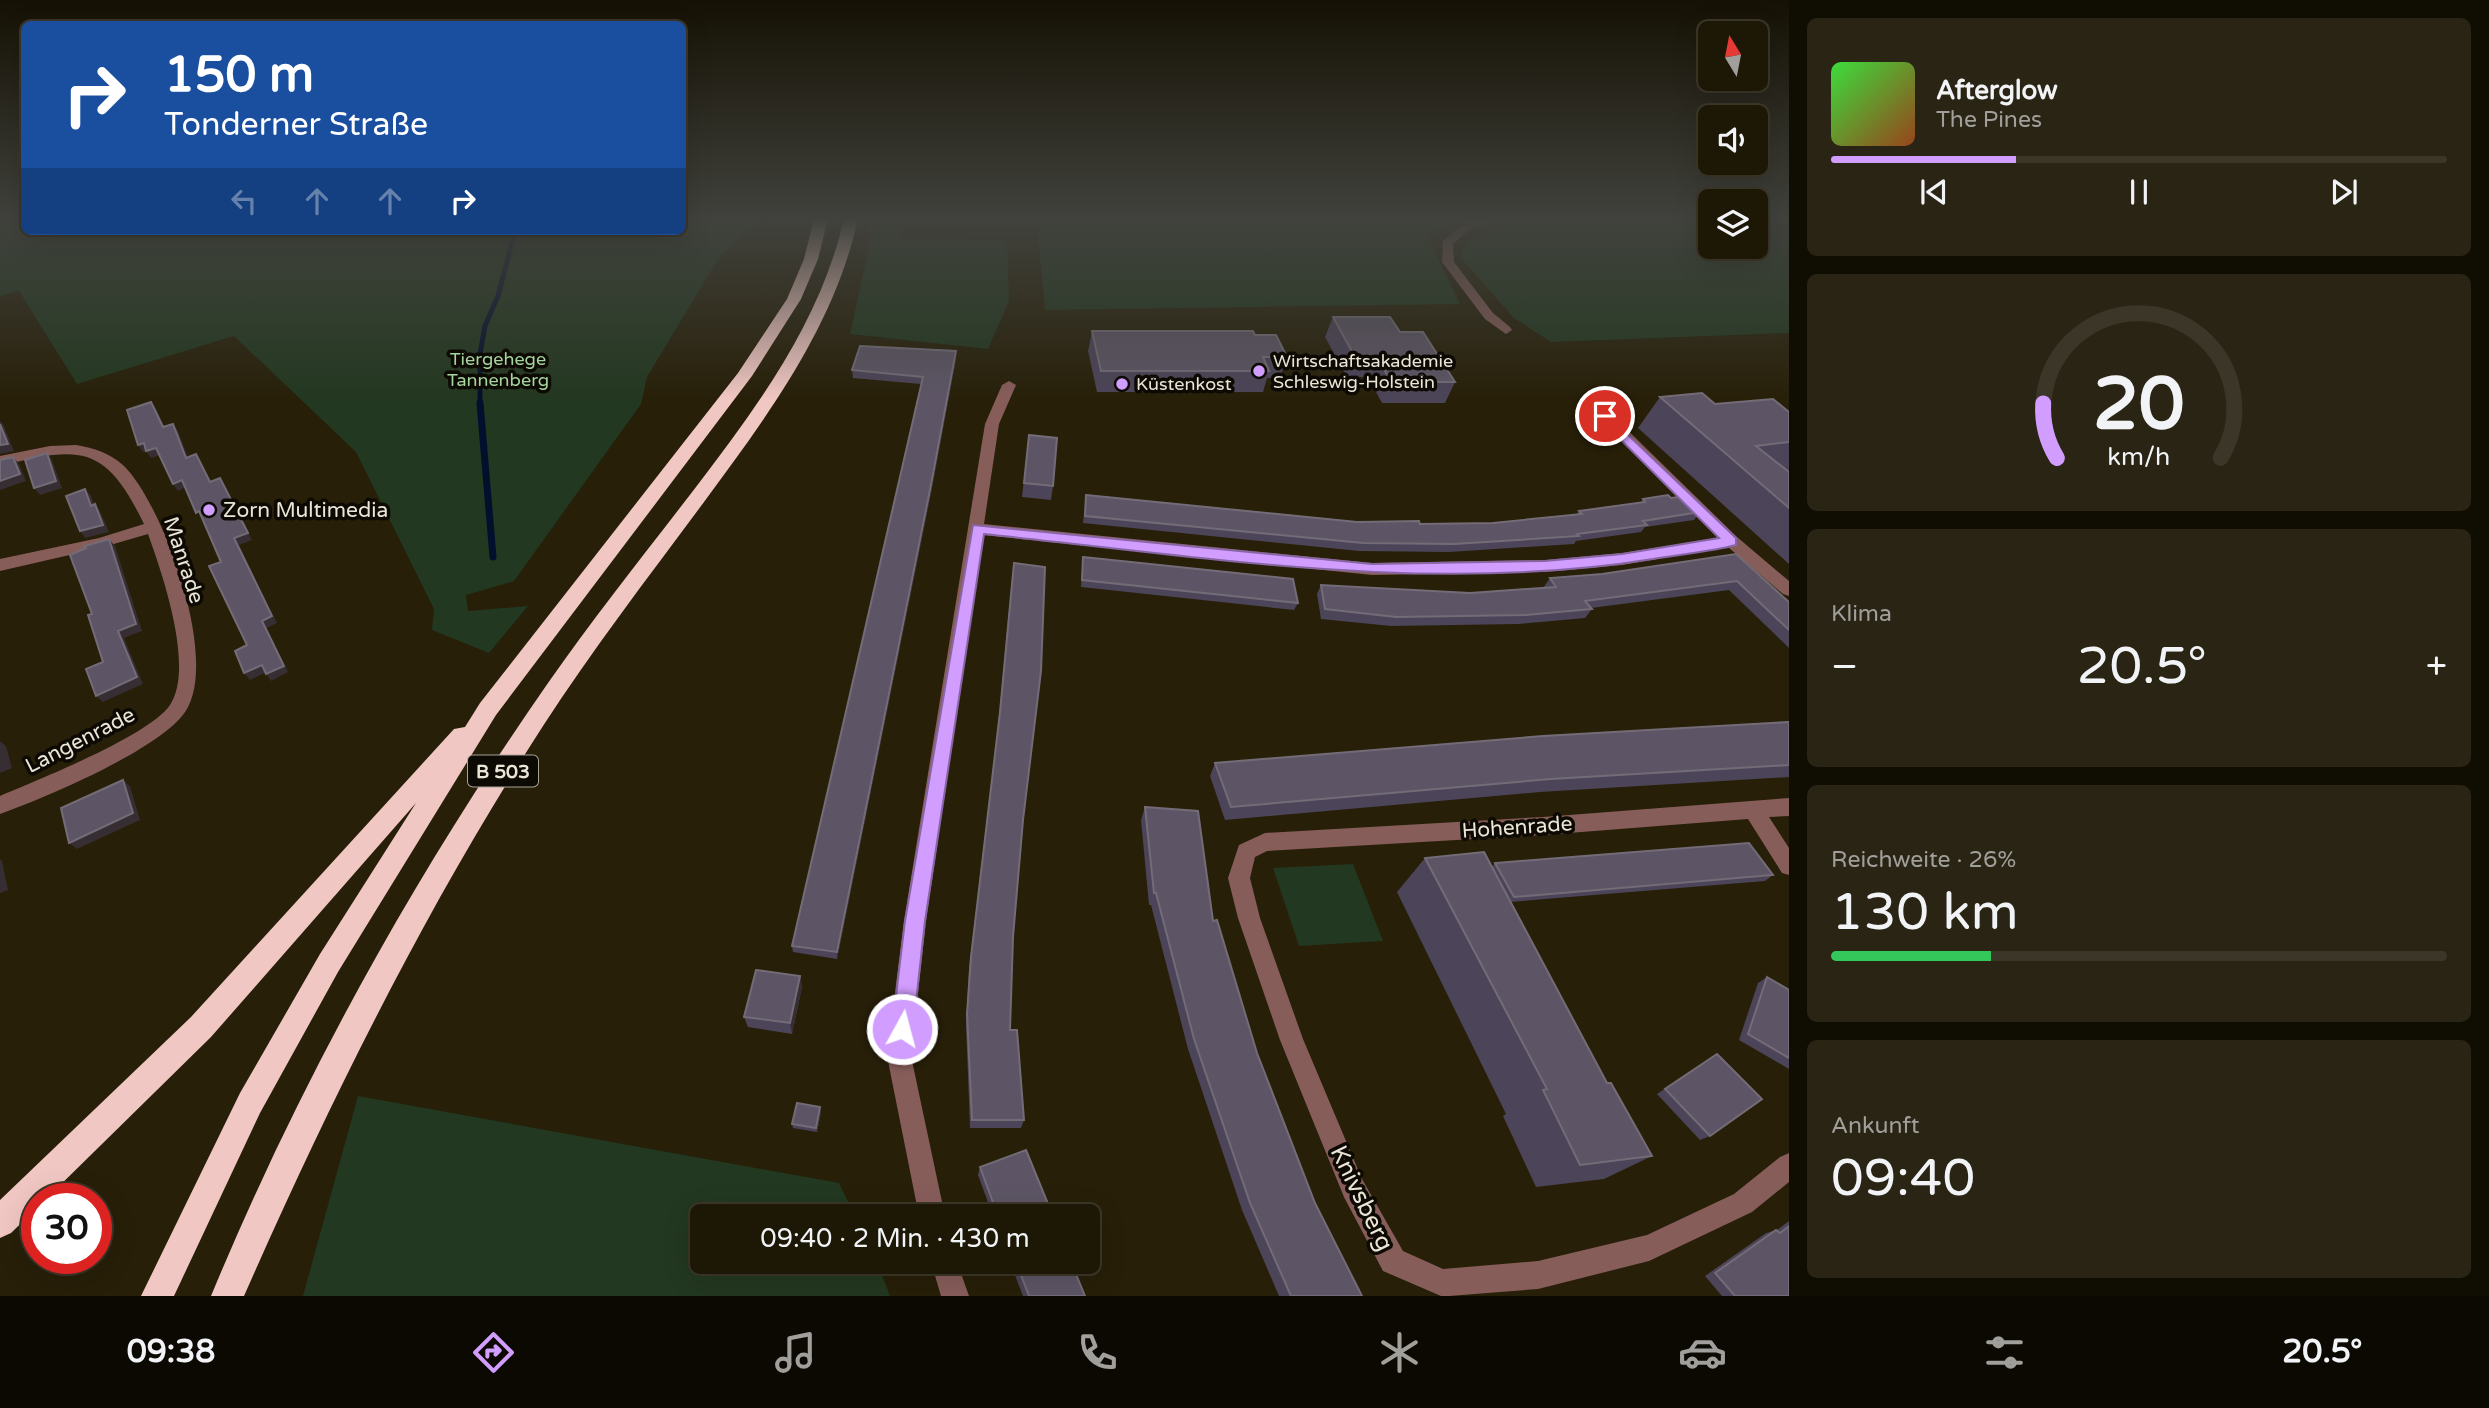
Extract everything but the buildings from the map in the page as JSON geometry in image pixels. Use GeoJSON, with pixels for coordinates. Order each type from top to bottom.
{"type":"FeatureCollection","features":[{"type":"Feature","properties":{"kind":"highway","name":"B 503"},"geometry":{"type":"LineString","coordinates":[[157,1296],[250,1103],[328,963],[488,709],[744,376],[794,299],[800,279]]}},
{"type":"Feature","properties":{"kind":"highway","name":"B 503"},"geometry":{"type":"LineString","coordinates":[[227,1296],[273,1194],[364,1009],[451,854],[537,718],[778,385],[834,279]]}},
{"type":"Feature","properties":{"kind":"highway"},"geometry":{"type":"LineString","coordinates":[[0,1222],[201,1027],[449,748],[488,709]]}},
{"type":"Feature","properties":{"kind":"street"},"geometry":{"type":"LineString","coordinates":[[1461,279],[1489,316],[1506,330]]}},
{"type":"Feature","properties":{"kind":"street"},"geometry":{"type":"LineString","coordinates":[[930,1204],[899,1056],[915,921],[992,424],[1009,385]]}},
{"type":"Feature","properties":{"kind":"street"},"geometry":{"type":"LineString","coordinates":[[1605,416],[1731,541],[1789,590]]}},
{"type":"Feature","properties":{"kind":"street","name":"Manrade"},"geometry":{"type":"LineString","coordinates":[[0,461],[61,451],[98,454],[120,472],[155,526],[179,601],[188,667],[183,699],[177,710]]}},
{"type":"Feature","properties":{"kind":"street"},"geometry":{"type":"LineString","coordinates":[[0,565],[100,543],[155,526]]}},
{"type":"Feature","properties":{"kind":"street"},"geometry":{"type":"LineString","coordinates":[[978,528],[1372,569],[1545,566],[1622,559],[1731,541]]}},
{"type":"Feature","properties":{"kind":"street","name":"Langenrade"},"geometry":{"type":"LineString","coordinates":[[0,805],[113,752],[177,710]]}},
{"type":"Feature","properties":{"kind":"street","name":"Hohenrade"},"geometry":{"type":"LineString","coordinates":[[1246,851],[1265,842],[1543,827],[1789,807]]}},
{"type":"Feature","properties":{"kind":"street"},"geometry":{"type":"LineString","coordinates":[[1752,808],[1789,866]]}},
{"type":"Feature","properties":{"kind":"street","name":"Knivsberg"},"geometry":{"type":"LineString","coordinates":[[1246,851],[1239,877],[1249,918],[1292,1040],[1353,1188],[1393,1261],[1442,1283],[1538,1275],[1649,1248],[1743,1203],[1789,1167]]}},
{"type":"Feature","properties":{"kind":"street"},"geometry":{"type":"LineString","coordinates":[[948,1274],[956,1296]]}},
{"type":"Feature","properties":{"kind":"green space","name":"Tiergehege Tannenberg"},"geometry":{"type":"Polygon","coordinates":[[[0,279],[706,279],[647,377],[641,404],[514,581],[466,595],[468,611],[528,606],[489,653],[432,630],[434,609],[356,452],[234,336],[77,384],[19,291],[0,296],[0,279]]]}},
{"type":"Feature","properties":{"kind":"green space"},"geometry":{"type":"Polygon","coordinates":[[[862,279],[1008,279],[1009,301],[988,349],[850,334],[862,279]]]}},
{"type":"Feature","properties":{"kind":"green space"},"geometry":{"type":"Polygon","coordinates":[[[1042,279],[1448,279],[1460,304],[1045,310],[1042,279]]]}},
{"type":"Feature","properties":{"kind":"green space"},"geometry":{"type":"Polygon","coordinates":[[[1480,279],[1789,279],[1789,333],[1551,342],[1514,318],[1480,279]]]}},
{"type":"Feature","properties":{"kind":"green space"},"geometry":{"type":"Polygon","coordinates":[[[1353,864],[1383,941],[1299,946],[1273,868],[1353,864]]]}},
{"type":"Feature","properties":{"kind":"green space"},"geometry":{"type":"Polygon","coordinates":[[[358,1096],[839,1183],[849,1204],[690,1204],[690,1274],[882,1274],[890,1296],[303,1296],[358,1096]]]}},
{"type":"Feature","properties":{"kind":"waterway"},"geometry":{"type":"LineString","coordinates":[[480,403],[480,354],[485,326],[502,279]]}},
{"type":"Feature","properties":{"kind":"waterway"},"geometry":{"type":"LineString","coordinates":[[480,403],[493,557]]}},
{"type":"Feature","properties":{"kind":"place","name":"Wirtschaftsakademie Schleswig-Holstein"},"geometry":{"type":"Point","coordinates":[1259,371]}},
{"type":"Feature","properties":{"kind":"place","name":"Küstenkost"},"geometry":{"type":"Point","coordinates":[1122,384]}},
{"type":"Feature","properties":{"kind":"place","name":"Zorn Multimedia"},"geometry":{"type":"Point","coordinates":[209,510]}},
{"type":"Feature","properties":{"kind":"route"},"geometry":{"type":"LineString","coordinates":[[902,1029],[915,921],[978,528],[1372,569],[1545,566],[1622,559],[1731,541],[1605,416]]}}]}
